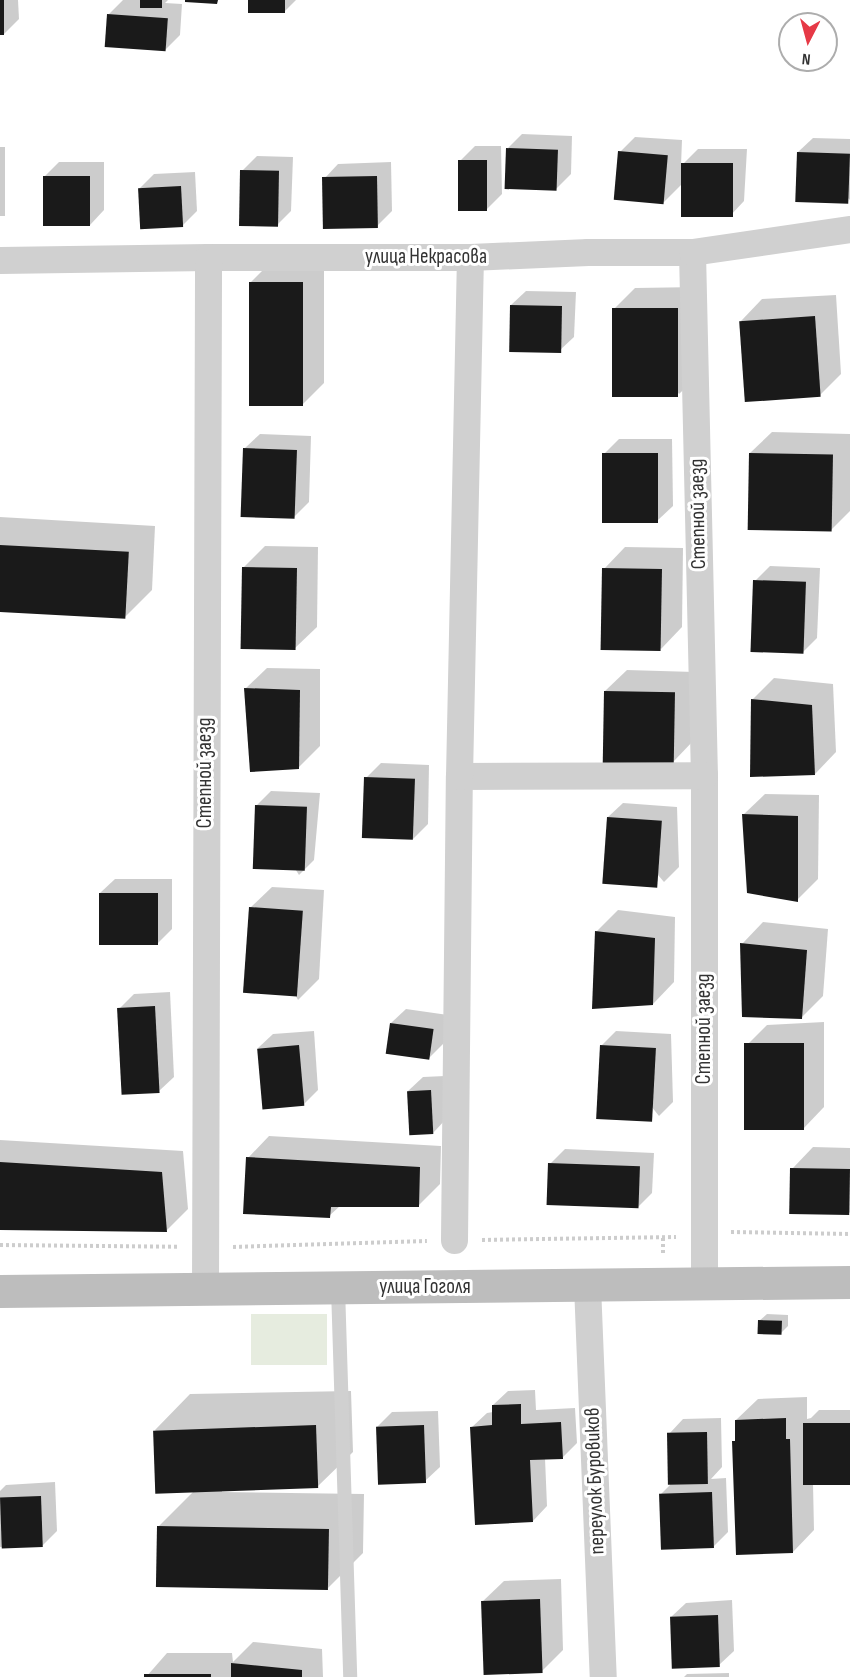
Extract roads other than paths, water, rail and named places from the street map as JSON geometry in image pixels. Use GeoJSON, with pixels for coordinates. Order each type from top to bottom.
{"type":"FeatureCollection","features":[{"type":"Feature","properties":{"kind":"main road","name":"улица Гоголя"},"geometry":{"type":"LineString","coordinates":[[0,1291],[850,1282]]}},
{"type":"Feature","properties":{"kind":"street","name":"улица Некрасова"},"geometry":{"type":"LineString","coordinates":[[0,260],[470,257],[588,252],[692,252],[850,229]]}},
{"type":"Feature","properties":{"kind":"street","name":"Степной заезд"},"geometry":{"type":"LineString","coordinates":[[692,252],[704,775],[704,1283]]}},
{"type":"Feature","properties":{"kind":"street","name":"Степной заезд"},"geometry":{"type":"LineString","coordinates":[[204,1289],[208,257]]}},
{"type":"Feature","properties":{"kind":"street"},"geometry":{"type":"LineString","coordinates":[[454,1240],[459,776],[470,257]]}},
{"type":"Feature","properties":{"kind":"street"},"geometry":{"type":"LineString","coordinates":[[459,776],[704,775]]}},
{"type":"Feature","properties":{"kind":"street","name":"переулок Буровиков"},"geometry":{"type":"LineString","coordinates":[[587,1286],[603,1677]]}},
{"type":"Feature","properties":{"kind":"lane"},"geometry":{"type":"LineString","coordinates":[[338,1288],[350,1677]]}}]}
